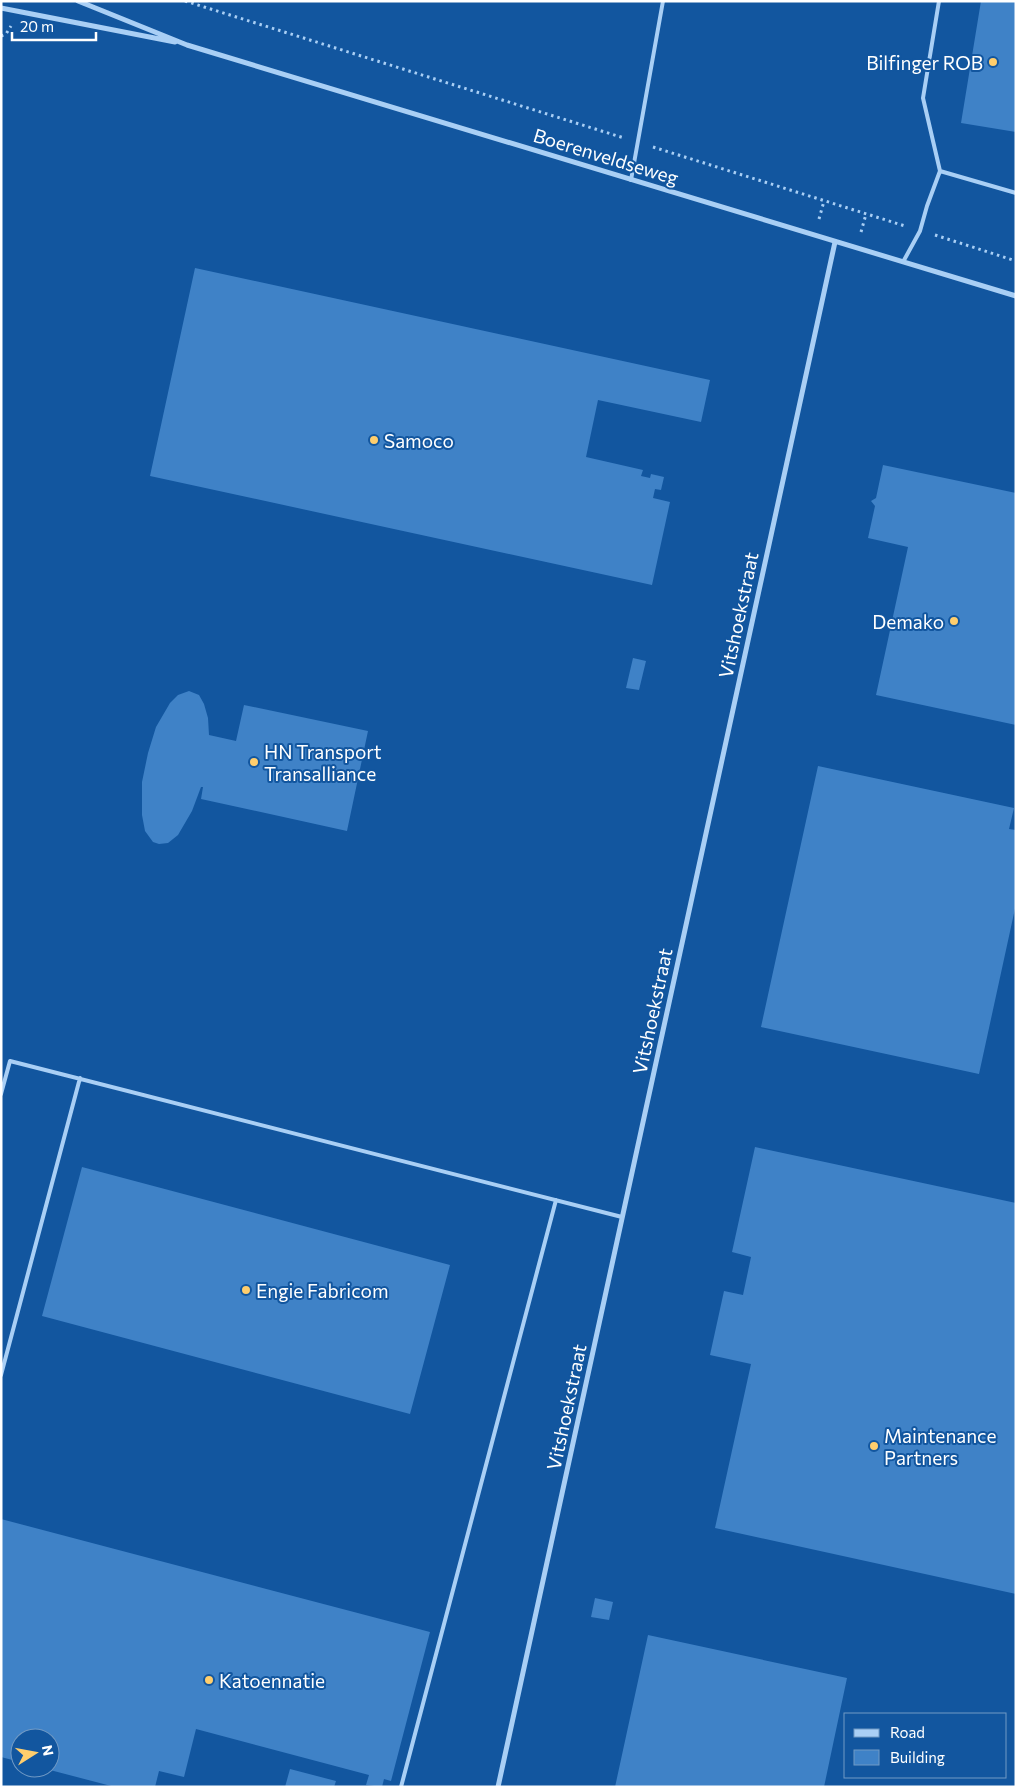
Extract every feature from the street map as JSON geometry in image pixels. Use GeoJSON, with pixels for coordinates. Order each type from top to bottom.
{"type":"FeatureCollection","features":[{"type":"Feature","properties":{"kind":"street","name":"Boerenveldseweg"},"geometry":{"type":"LineString","coordinates":[[78,1],[187,44],[1016,296]]}},
{"type":"Feature","properties":{"kind":"street","name":"Boerenveldseweg"},"geometry":{"type":"LineString","coordinates":[[1,8],[187,44]]}},
{"type":"Feature","properties":{"kind":"street","name":"Vitshoekstraat"},"geometry":{"type":"LineString","coordinates":[[498,1787],[835,242]]}},
{"type":"Feature","properties":{"kind":"lane"},"geometry":{"type":"LineString","coordinates":[[631,180],[663,1]]}},
{"type":"Feature","properties":{"kind":"lane"},"geometry":{"type":"LineString","coordinates":[[902,262],[920,231],[940,171],[923,98],[939,1]]}},
{"type":"Feature","properties":{"kind":"lane"},"geometry":{"type":"LineString","coordinates":[[940,171],[1016,193]]}},
{"type":"Feature","properties":{"kind":"lane"},"geometry":{"type":"LineString","coordinates":[[1,1094],[10,1061],[622,1217]]}},
{"type":"Feature","properties":{"kind":"lane"},"geometry":{"type":"LineString","coordinates":[[1,1375],[80,1078]]}},
{"type":"Feature","properties":{"kind":"lane"},"geometry":{"type":"LineString","coordinates":[[402,1787],[556,1200]]}},
{"type":"Feature","properties":{"kind":"path"},"geometry":{"type":"LineString","coordinates":[[185,1],[1016,260]]}},
{"type":"Feature","properties":{"kind":"building","name":"Bilfinger ROB"},"geometry":{"type":"Polygon","coordinates":[[[981,1],[1016,1],[1016,132],[961,123],[981,1]]]}},
{"type":"Feature","properties":{"kind":"building","name":"Samoco"},"geometry":{"type":"Polygon","coordinates":[[[195,268],[710,380],[701,422],[598,400],[586,457],[643,470],[641,476],[650,478],[651,474],[664,477],[661,490],[655,489],[653,498],[670,502],[652,585],[150,476],[195,268]]]}},
{"type":"Feature","properties":{"kind":"building","name":"Demako"},"geometry":{"type":"Polygon","coordinates":[[[883,465],[1016,493],[1016,725],[876,695],[908,547],[868,538],[875,506],[871,501],[876,498],[883,465]]]}},
{"type":"Feature","properties":{"kind":"building"},"geometry":{"type":"Polygon","coordinates":[[[633,658],[646,661],[639,690],[626,688],[633,658]]]}},
{"type":"Feature","properties":{"kind":"building","name":"HN Transport Transalliance"},"geometry":{"type":"Polygon","coordinates":[[[189,691],[199,695],[204,704],[208,718],[209,735],[236,741],[244,705],[368,731],[347,831],[201,799],[203,787],[201,787],[192,811],[178,835],[168,843],[159,844],[153,842],[145,831],[142,815],[142,782],[148,753],[156,727],[170,703],[178,695],[189,691]]]}},
{"type":"Feature","properties":{"kind":"building"},"geometry":{"type":"Polygon","coordinates":[[[818,766],[1014,808],[1009,829],[1016,830],[1016,904],[979,1074],[761,1027],[818,766]]]}},
{"type":"Feature","properties":{"kind":"building","name":"Maintenance Partners"},"geometry":{"type":"Polygon","coordinates":[[[755,1147],[1016,1203],[1016,1594],[715,1528],[751,1364],[710,1355],[724,1291],[743,1295],[751,1257],[732,1252],[755,1147]]]}},
{"type":"Feature","properties":{"kind":"building","name":"Engie Fabricom"},"geometry":{"type":"Polygon","coordinates":[[[82,1167],[450,1265],[410,1414],[42,1316],[82,1167]]]}},
{"type":"Feature","properties":{"kind":"building","name":"Katoennatie"},"geometry":{"type":"Polygon","coordinates":[[[1,1519],[430,1632],[391,1781],[384,1779],[382,1787],[366,1785],[369,1775],[196,1729],[184,1777],[159,1771],[155,1787],[115,1787],[60,1773],[60,1728],[10,1728],[10,1759],[1,1757],[1,1519]]]}},
{"type":"Feature","properties":{"kind":"building"},"geometry":{"type":"Polygon","coordinates":[[[595,1598],[613,1602],[609,1620],[591,1617],[595,1598]]]}},
{"type":"Feature","properties":{"kind":"building"},"geometry":{"type":"Polygon","coordinates":[[[648,1635],[847,1678],[824,1787],[615,1787],[648,1635]]]}},
{"type":"Feature","properties":{"kind":"building"},"geometry":{"type":"Polygon","coordinates":[[[290,1769],[336,1781],[334,1787],[285,1787],[290,1769]]]}},
{"type":"Feature","properties":{"kind":"place","name":"Bilfinger ROB"},"geometry":{"type":"Point","coordinates":[993,62]}},
{"type":"Feature","properties":{"kind":"place","name":"Samoco"},"geometry":{"type":"Point","coordinates":[374,440]}},
{"type":"Feature","properties":{"kind":"place","name":"Demako"},"geometry":{"type":"Point","coordinates":[954,621]}},
{"type":"Feature","properties":{"kind":"place","name":"HN Transport Transalliance"},"geometry":{"type":"Point","coordinates":[254,762]}},
{"type":"Feature","properties":{"kind":"place","name":"Engie Fabricom"},"geometry":{"type":"Point","coordinates":[246,1290]}},
{"type":"Feature","properties":{"kind":"place","name":"Maintenance Partners"},"geometry":{"type":"Point","coordinates":[874,1446]}},
{"type":"Feature","properties":{"kind":"place","name":"Katoennatie"},"geometry":{"type":"Point","coordinates":[209,1680]}}]}
